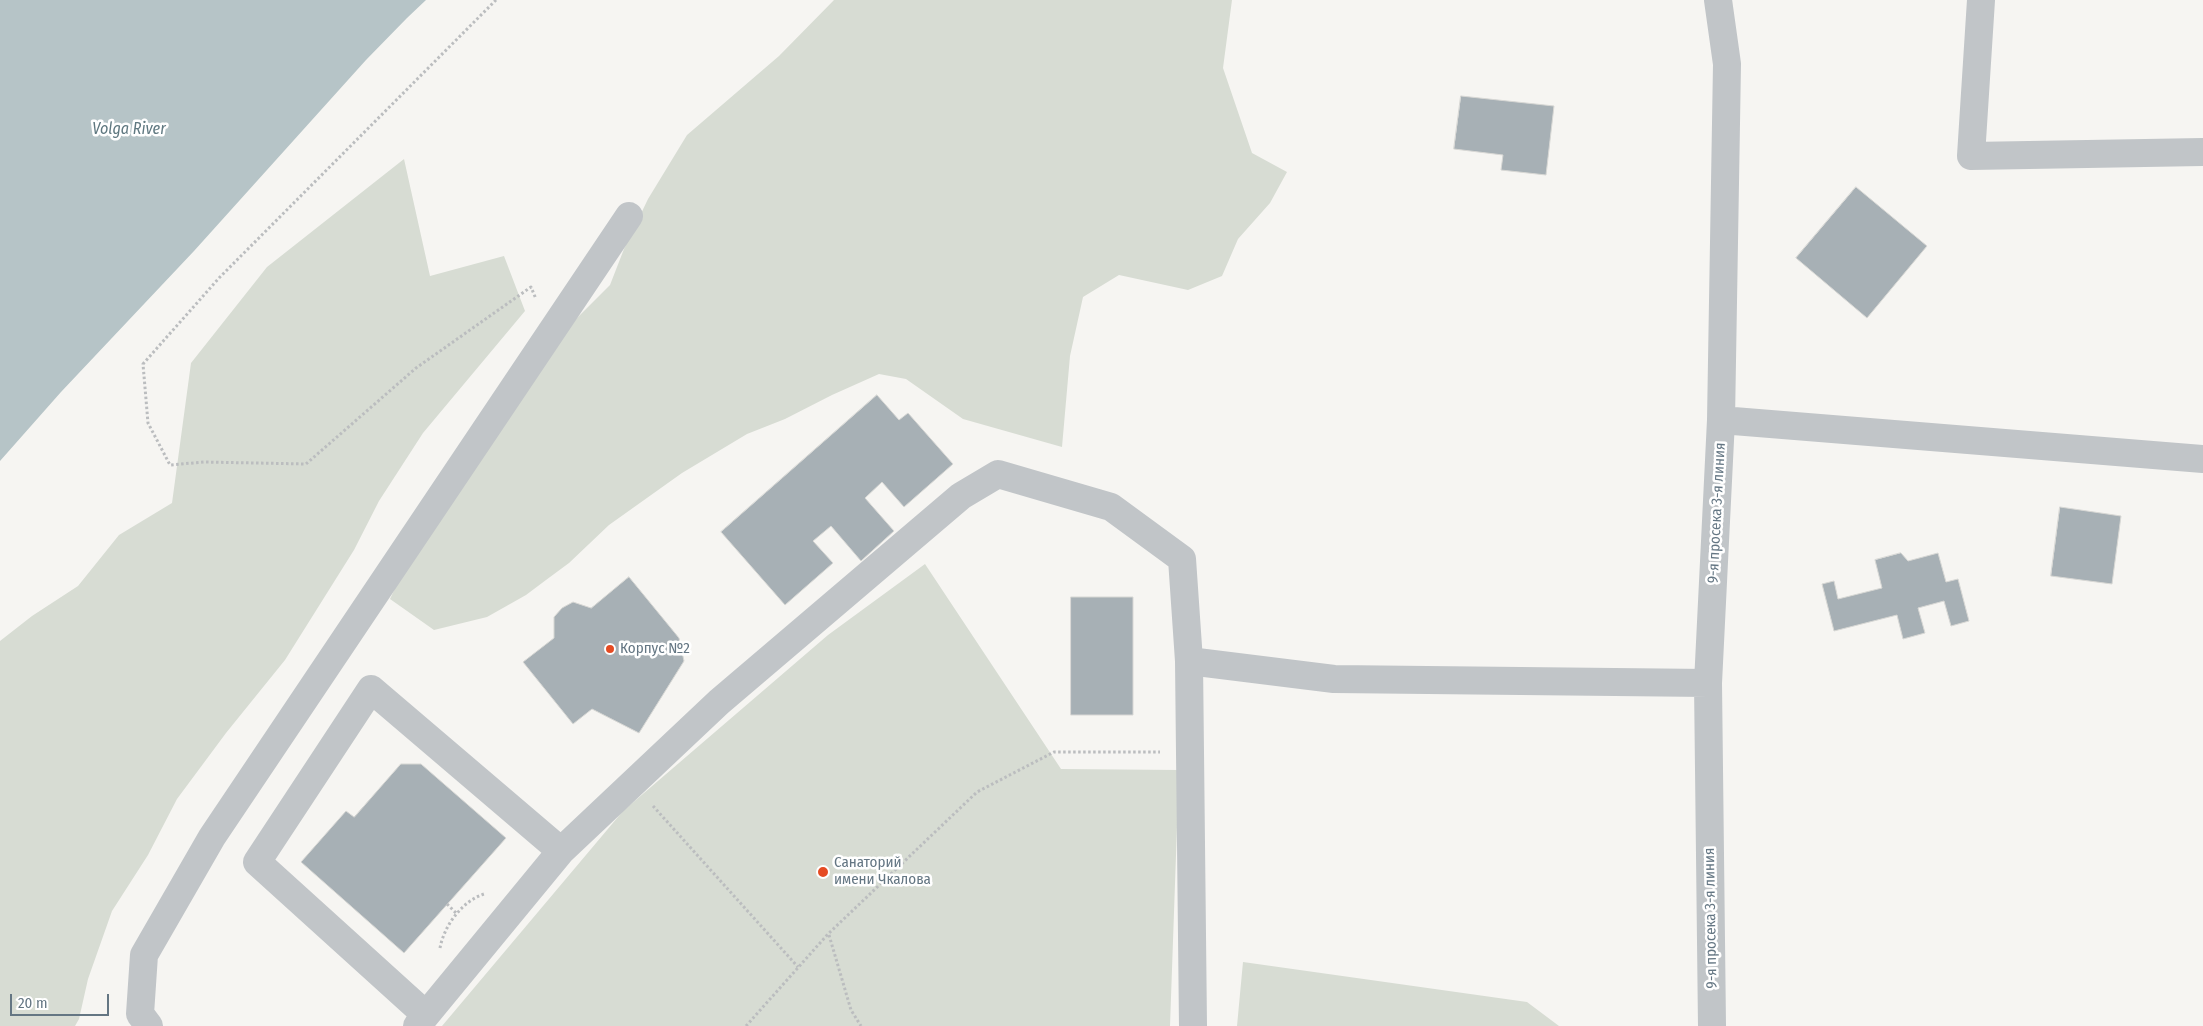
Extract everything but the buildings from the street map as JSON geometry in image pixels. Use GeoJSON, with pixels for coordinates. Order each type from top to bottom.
{"type":"FeatureCollection","features":[{"type":"Feature","properties":{"kind":"street","name":"9-я просека 3-я линия"},"geometry":{"type":"LineString","coordinates":[[1712,1026],[1708,683],[1721,420],[1727,64],[1718,0]]}},
{"type":"Feature","properties":{"kind":"street"},"geometry":{"type":"LineString","coordinates":[[1981,0],[1971,156],[2203,152]]}},
{"type":"Feature","properties":{"kind":"street"},"geometry":{"type":"LineString","coordinates":[[149,1026],[140,1014],[144,955],[207,846],[629,216]]}},
{"type":"Feature","properties":{"kind":"street"},"geometry":{"type":"LineString","coordinates":[[1721,420],[2203,459]]}},
{"type":"Feature","properties":{"kind":"street"},"geometry":{"type":"LineString","coordinates":[[561,851],[371,689],[257,862],[422,1021],[561,851],[719,702],[953,502],[998,474],[1111,507],[1182,559],[1190,661],[1193,1026]]}},
{"type":"Feature","properties":{"kind":"street"},"geometry":{"type":"LineString","coordinates":[[1190,661],[1334,678],[1708,683]]}},
{"type":"Feature","properties":{"kind":"path"},"geometry":{"type":"LineString","coordinates":[[496,0],[219,278],[143,364],[148,423],[170,465],[204,462],[306,464],[416,368],[531,288],[550,333]]}},
{"type":"Feature","properties":{"kind":"path"},"geometry":{"type":"LineString","coordinates":[[746,1026],[828,934],[977,792],[1054,752],[1190,752]]}},
{"type":"Feature","properties":{"kind":"path"},"geometry":{"type":"LineString","coordinates":[[632,784],[798,967]]}},
{"type":"Feature","properties":{"kind":"path"},"geometry":{"type":"LineString","coordinates":[[447,904],[457,914]]}},
{"type":"Feature","properties":{"kind":"path"},"geometry":{"type":"LineString","coordinates":[[828,934],[851,1010],[861,1026]]}},
{"type":"Feature","properties":{"kind":"shaded area"},"geometry":{"type":"Polygon","coordinates":[[[834,0],[1232,0],[1223,68],[1252,153],[1287,172],[1270,203],[1238,239],[1222,276],[1188,290],[1119,275],[1083,297],[1070,356],[1062,447],[963,419],[906,379],[879,374],[785,419],[747,434],[682,473],[609,525],[569,563],[526,595],[487,617],[434,630],[390,599],[414,548],[571,324],[610,285],[624,249],[648,199],[687,135],[779,56],[834,0]]]}},
{"type":"Feature","properties":{"kind":"shaded area"},"geometry":{"type":"Polygon","coordinates":[[[404,159],[430,276],[504,256],[525,311],[423,433],[379,501],[354,550],[285,660],[226,733],[177,799],[148,855],[112,911],[88,979],[79,1019],[75,1026],[0,1026],[0,641],[32,616],[78,586],[119,535],[172,503],[191,363],[267,267],[404,159]]]}},
{"type":"Feature","properties":{"kind":"shaded area"},"geometry":{"type":"Polygon","coordinates":[[[925,564],[1061,769],[1179,770],[1170,1026],[442,1026],[623,811],[828,635],[925,564]]]}},
{"type":"Feature","properties":{"kind":"shaded area"},"geometry":{"type":"Polygon","coordinates":[[[1243,962],[1527,1002],[1559,1026],[1237,1026],[1243,962]]]}},
{"type":"Feature","properties":{"kind":"water","name":"Volga River"},"geometry":{"type":"Polygon","coordinates":[[[0,0],[426,0],[366,60],[194,251],[61,392],[0,461],[0,0]]]}},
{"type":"Feature","properties":{"kind":"place","name":"Корпус №2"},"geometry":{"type":"Point","coordinates":[610,649]}},
{"type":"Feature","properties":{"kind":"place","name":"Санаторий имени Чкалова"},"geometry":{"type":"Point","coordinates":[823,872]}}]}
